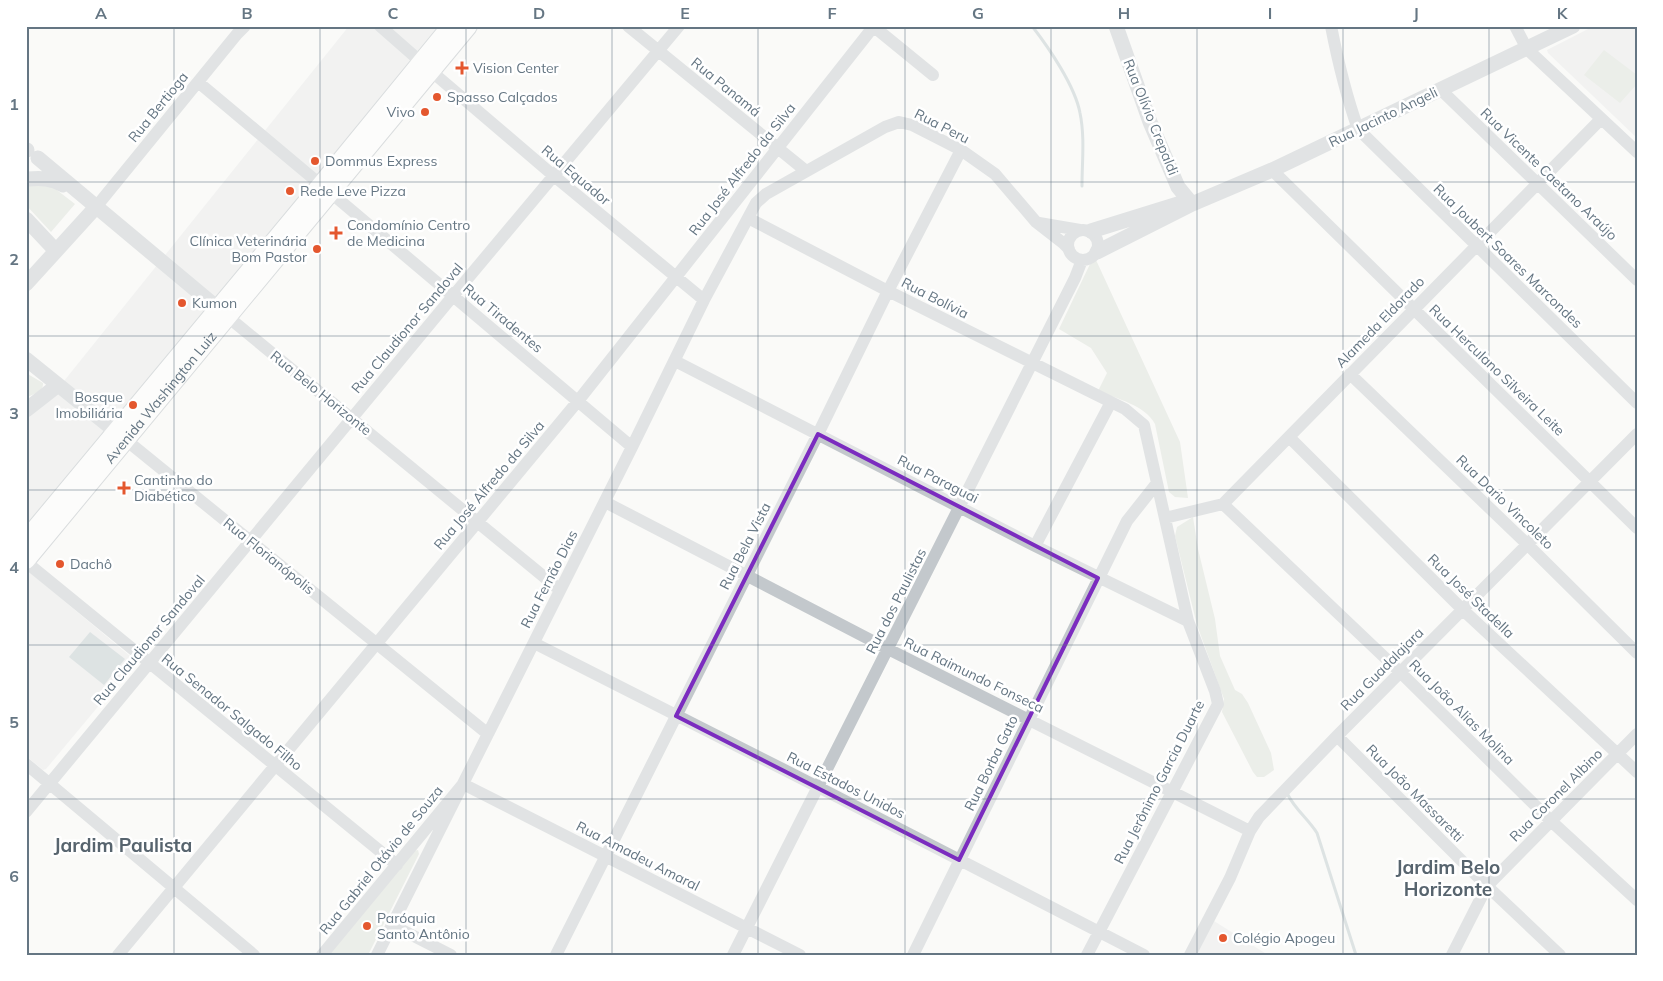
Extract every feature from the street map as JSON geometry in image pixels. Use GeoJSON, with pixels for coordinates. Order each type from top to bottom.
{"type":"FeatureCollection","features":[{"type":"Feature","properties":{"kind":"main road","name":"Avenida Washington Luiz"},"geometry":{"type":"LineString","coordinates":[[426,67],[450,26]]}},
{"type":"Feature","properties":{"kind":"main road","name":"Avenida Washington Luiz"},"geometry":{"type":"LineString","coordinates":[[26,561],[121,436],[426,67],[468,26]]}},
{"type":"Feature","properties":{"kind":"main road","name":"Avenida Washington Luiz"},"geometry":{"type":"LineString","coordinates":[[26,540],[121,436]]}},
{"type":"Feature","properties":{"kind":"street","name":"Rua Bertioga"},"geometry":{"type":"LineString","coordinates":[[96,207],[237,34],[246,26]]}},
{"type":"Feature","properties":{"kind":"street"},"geometry":{"type":"LineString","coordinates":[[380,26],[426,67]]}},
{"type":"Feature","properties":{"kind":"street","name":"Rua Panamá"},"geometry":{"type":"LineString","coordinates":[[628,26],[806,172]]}},
{"type":"Feature","properties":{"kind":"street","name":"Rua Claudionor Sandoval"},"geometry":{"type":"LineString","coordinates":[[26,812],[679,26]]}},
{"type":"Feature","properties":{"kind":"street"},"geometry":{"type":"LineString","coordinates":[[873,26],[933,75]]}},
{"type":"Feature","properties":{"kind":"street","name":"Rua José Alfredo da Silva"},"geometry":{"type":"LineString","coordinates":[[118,955],[578,401],[873,26]]}},
{"type":"Feature","properties":{"kind":"street","name":"Rua Olívio Crepaldi"},"geometry":{"type":"LineString","coordinates":[[1116,26],[1150,122],[1178,187],[1192,204]]}},
{"type":"Feature","properties":{"kind":"street"},"geometry":{"type":"LineString","coordinates":[[1331,26],[1340,72],[1358,129]]}},
{"type":"Feature","properties":{"kind":"street"},"geometry":{"type":"LineString","coordinates":[[1515,26],[1526,49],[1637,152]]}},
{"type":"Feature","properties":{"kind":"street","name":"Rua Jacinto Angeli"},"geometry":{"type":"LineString","coordinates":[[1097,252],[1192,204],[1272,170],[1573,26]]}},
{"type":"Feature","properties":{"kind":"street","name":"Rua Equador"},"geometry":{"type":"LineString","coordinates":[[426,67],[704,300]]}},
{"type":"Feature","properties":{"kind":"street","name":"Rua Tiradentes"},"geometry":{"type":"LineString","coordinates":[[198,82],[632,447]]}},
{"type":"Feature","properties":{"kind":"street","name":"Rua Vicente Caetano Araújo"},"geometry":{"type":"LineString","coordinates":[[1440,89],[1637,280]]}},
{"type":"Feature","properties":{"kind":"street","name":"Alameda Eldorado"},"geometry":{"type":"LineString","coordinates":[[1223,504],[1601,118]]}},
{"type":"Feature","properties":{"kind":"street","name":"Rua Peru"},"geometry":{"type":"LineString","coordinates":[[748,218],[756,203],[766,194],[885,127],[898,122],[912,125],[961,150],[995,174],[1036,222],[1069,249]]}},
{"type":"Feature","properties":{"kind":"street","name":"Rua Joubert Soares Marcondes"},"geometry":{"type":"LineString","coordinates":[[1358,129],[1637,403]]}},
{"type":"Feature","properties":{"kind":"street","name":"Rua Bela Vista"},"geometry":{"type":"LineString","coordinates":[[556,955],[888,291],[961,150]]}},
{"type":"Feature","properties":{"kind":"street"},"geometry":{"type":"LineString","coordinates":[[27,179],[37,174],[39,169],[29,152]]}},
{"type":"Feature","properties":{"kind":"street"},"geometry":{"type":"LineString","coordinates":[[29,152],[82,196]]}},
{"type":"Feature","properties":{"kind":"street","name":"Rua Herculano Silveira Leite"},"geometry":{"type":"LineString","coordinates":[[1272,170],[1637,528]]}},
{"type":"Feature","properties":{"kind":"street"},"geometry":{"type":"LineString","coordinates":[[27,179],[44,178],[56,180],[82,196]]}},
{"type":"Feature","properties":{"kind":"street","name":"Rua Belo Horizonte"},"geometry":{"type":"LineString","coordinates":[[82,196],[560,590]]}},
{"type":"Feature","properties":{"kind":"street","name":"Rua Jacinto Angeli"},"geometry":{"type":"LineString","coordinates":[[1085,231],[1176,204],[1192,204]]}},
{"type":"Feature","properties":{"kind":"street"},"geometry":{"type":"LineString","coordinates":[[26,284],[96,207]]}},
{"type":"Feature","properties":{"kind":"street","name":"Rua Bolívia"},"geometry":{"type":"LineString","coordinates":[[748,218],[888,291],[1111,402]]}},
{"type":"Feature","properties":{"kind":"street","name":"Rua Fernão Dias"},"geometry":{"type":"LineString","coordinates":[[377,955],[605,502],[704,300],[748,218]]}},
{"type":"Feature","properties":{"kind":"street"},"geometry":{"type":"LineString","coordinates":[[26,219],[56,250]]}},
{"type":"Feature","properties":{"kind":"street"},"geometry":{"type":"LineString","coordinates":[[1036,222],[1085,231],[1098,240],[1097,252],[1088,260],[1082,260],[1076,258],[1069,249],[1070,237],[1085,231]]}},
{"type":"Feature","properties":{"kind":"street","name":"Rua dos Paulistas"},"geometry":{"type":"LineString","coordinates":[[733,955],[961,507],[1075,278],[1082,260]]}},
{"type":"Feature","properties":{"kind":"street","name":"Rua Florianópolis"},"geometry":{"type":"LineString","coordinates":[[26,359],[488,734]]}},
{"type":"Feature","properties":{"kind":"street","name":"Rua Paraguai"},"geometry":{"type":"LineString","coordinates":[[674,361],[1098,578],[1188,621]]}},
{"type":"Feature","properties":{"kind":"street","name":"Rua Dario Vincoleto"},"geometry":{"type":"LineString","coordinates":[[1350,374],[1637,653]]}},
{"type":"Feature","properties":{"kind":"street"},"geometry":{"type":"LineString","coordinates":[[26,410],[58,385]]}},
{"type":"Feature","properties":{"kind":"street"},"geometry":{"type":"LineString","coordinates":[[1035,546],[1111,402]]}},
{"type":"Feature","properties":{"kind":"street","name":"Rua Jerônimo Garcia Duarte"},"geometry":{"type":"LineString","coordinates":[[1087,955],[1218,704],[1215,691],[1188,621],[1144,425],[1131,413],[1111,402]]}},
{"type":"Feature","properties":{"kind":"street","name":"Rua Guadalajara"},"geometry":{"type":"LineString","coordinates":[[1190,955],[1230,878],[1250,831],[1259,817],[1637,434]]}},
{"type":"Feature","properties":{"kind":"street","name":"Rua José Stadella"},"geometry":{"type":"LineString","coordinates":[[1289,437],[1463,610],[1637,772]]}},
{"type":"Feature","properties":{"kind":"street","name":"Rua Borba Gato"},"geometry":{"type":"LineString","coordinates":[[912,955],[1127,521],[1158,483]]}},
{"type":"Feature","properties":{"kind":"street","name":"Rua Raimundo Fonseca"},"geometry":{"type":"LineString","coordinates":[[605,502],[888,649],[1250,831]]}},
{"type":"Feature","properties":{"kind":"street"},"geometry":{"type":"LineString","coordinates":[[1165,518],[1223,504]]}},
{"type":"Feature","properties":{"kind":"street","name":"Rua João Alias Molina"},"geometry":{"type":"LineString","coordinates":[[1223,504],[1400,672],[1551,821],[1637,900]]}},
{"type":"Feature","properties":{"kind":"street","name":"Rua Senador Salgado Filho"},"geometry":{"type":"LineString","coordinates":[[26,561],[397,865]]}},
{"type":"Feature","properties":{"kind":"street","name":"Rua Estados Unidos"},"geometry":{"type":"LineString","coordinates":[[534,643],[1144,955]]}},
{"type":"Feature","properties":{"kind":"street","name":"Rua Coronel Albino"},"geometry":{"type":"LineString","coordinates":[[1452,955],[1487,886],[1637,734]]}},
{"type":"Feature","properties":{"kind":"street","name":"Rua João Massaretti"},"geometry":{"type":"LineString","coordinates":[[1337,736],[1487,886],[1560,955]]}},
{"type":"Feature","properties":{"kind":"street"},"geometry":{"type":"LineString","coordinates":[[26,764],[254,955]]}},
{"type":"Feature","properties":{"kind":"street","name":"Rua Amadeu Amaral"},"geometry":{"type":"LineString","coordinates":[[463,784],[800,955]]}},
{"type":"Feature","properties":{"kind":"street","name":"Rua Gabriel Otávio de Souza"},"geometry":{"type":"LineString","coordinates":[[322,955],[463,784]]}},
{"type":"Feature","properties":{"kind":"street"},"geometry":{"type":"LineString","coordinates":[[392,925],[451,955]]}},
{"type":"Feature","properties":{"kind":"highlighted area"},"geometry":{"type":"Polygon","coordinates":[[[818,434],[1098,578],[959,860],[676,716],[818,434]]]}},
{"type":"Feature","properties":{"kind":"shaded area"},"geometry":{"type":"Polygon","coordinates":[[[349,26],[442,26],[26,530],[26,420],[52,396],[349,26]]]}},
{"type":"Feature","properties":{"kind":"shaded area"},"geometry":{"type":"Polygon","coordinates":[[[1594,26],[1637,26],[1637,138],[1548,53],[1547,50],[1594,26]]]}},
{"type":"Feature","properties":{"kind":"shaded area"},"geometry":{"type":"Polygon","coordinates":[[[1604,50],[1637,75],[1637,84],[1620,103],[1584,75],[1604,50]]]}},
{"type":"Feature","properties":{"kind":"shaded area"},"geometry":{"type":"Polygon","coordinates":[[[49,184],[75,204],[51,232],[26,205],[26,186],[49,184]]]}},
{"type":"Feature","properties":{"kind":"shaded area"},"geometry":{"type":"Polygon","coordinates":[[[1096,260],[1180,442],[1188,498],[1175,497],[1169,492],[1155,424],[1150,417],[1130,403],[1098,391],[1107,373],[1091,348],[1059,329],[1090,264],[1096,260]]]}},
{"type":"Feature","properties":{"kind":"shaded area"},"geometry":{"type":"Polygon","coordinates":[[[26,373],[43,383],[43,386],[40,391],[26,398],[26,373]]]}},
{"type":"Feature","properties":{"kind":"shaded area"},"geometry":{"type":"Polygon","coordinates":[[[1193,517],[1198,549],[1215,619],[1220,656],[1235,690],[1242,694],[1248,703],[1271,753],[1274,770],[1264,777],[1257,777],[1253,772],[1222,712],[1224,699],[1197,625],[1175,536],[1177,527],[1193,517]]]}},
{"type":"Feature","properties":{"kind":"shaded area"},"geometry":{"type":"Polygon","coordinates":[[[27,570],[136,661],[46,769],[43,770],[26,756],[27,570]]]}},
{"type":"Feature","properties":{"kind":"shaded area"},"geometry":{"type":"Polygon","coordinates":[[[90,632],[125,659],[104,685],[69,657],[90,632]]]}},
{"type":"Feature","properties":{"kind":"shaded area"},"geometry":{"type":"Polygon","coordinates":[[[418,850],[419,854],[368,955],[326,955],[413,851],[418,850]]]}},
{"type":"Feature","properties":{"kind":"shaded area","name":"Colégio Apogeu"},"geometry":{"type":"Polygon","coordinates":[[[1214,921],[1268,955],[1196,955],[1214,921]]]}},
{"type":"Feature","properties":{"kind":"waterway"},"geometry":{"type":"LineString","coordinates":[[1032,26],[1067,79],[1077,102],[1082,131],[1082,186]]}},
{"type":"Feature","properties":{"kind":"waterway"},"geometry":{"type":"LineString","coordinates":[[1288,795],[1317,833],[1356,955]]}},
{"type":"Feature","properties":{"kind":"place","name":"Vision Center"},"geometry":{"type":"Point","coordinates":[462,68]}},
{"type":"Feature","properties":{"kind":"place","name":"Spasso Calçados"},"geometry":{"type":"Point","coordinates":[437,97]}},
{"type":"Feature","properties":{"kind":"place","name":"Vivo"},"geometry":{"type":"Point","coordinates":[425,112]}},
{"type":"Feature","properties":{"kind":"place","name":"Dommus Express"},"geometry":{"type":"Point","coordinates":[315,161]}},
{"type":"Feature","properties":{"kind":"place","name":"Rede Leve Pizza"},"geometry":{"type":"Point","coordinates":[290,191]}},
{"type":"Feature","properties":{"kind":"place","name":"Condomínio Centro de Medicina"},"geometry":{"type":"Point","coordinates":[336,233]}},
{"type":"Feature","properties":{"kind":"place","name":"Clínica Veterinária Bom Pastor"},"geometry":{"type":"Point","coordinates":[317,249]}},
{"type":"Feature","properties":{"kind":"place","name":"Kumon"},"geometry":{"type":"Point","coordinates":[182,303]}},
{"type":"Feature","properties":{"kind":"place","name":"Bosque Imobiliária"},"geometry":{"type":"Point","coordinates":[133,405]}},
{"type":"Feature","properties":{"kind":"place","name":"Cantinho do Diabético"},"geometry":{"type":"Point","coordinates":[124,488]}},
{"type":"Feature","properties":{"kind":"place","name":"Dachô"},"geometry":{"type":"Point","coordinates":[60,564]}},
{"type":"Feature","properties":{"kind":"place","name":"Paróquia Santo Antônio"},"geometry":{"type":"Point","coordinates":[367,926]}},
{"type":"Feature","properties":{"kind":"place","name":"Colégio Apogeu"},"geometry":{"type":"Point","coordinates":[1223,938]}},
{"type":"Feature","properties":{"kind":"district","name":"Jardim Paulista"},"geometry":{"type":"Point","coordinates":[123,845]}},
{"type":"Feature","properties":{"kind":"district","name":"Jardim Belo Horizonte"},"geometry":{"type":"Point","coordinates":[1448,878]}}]}
